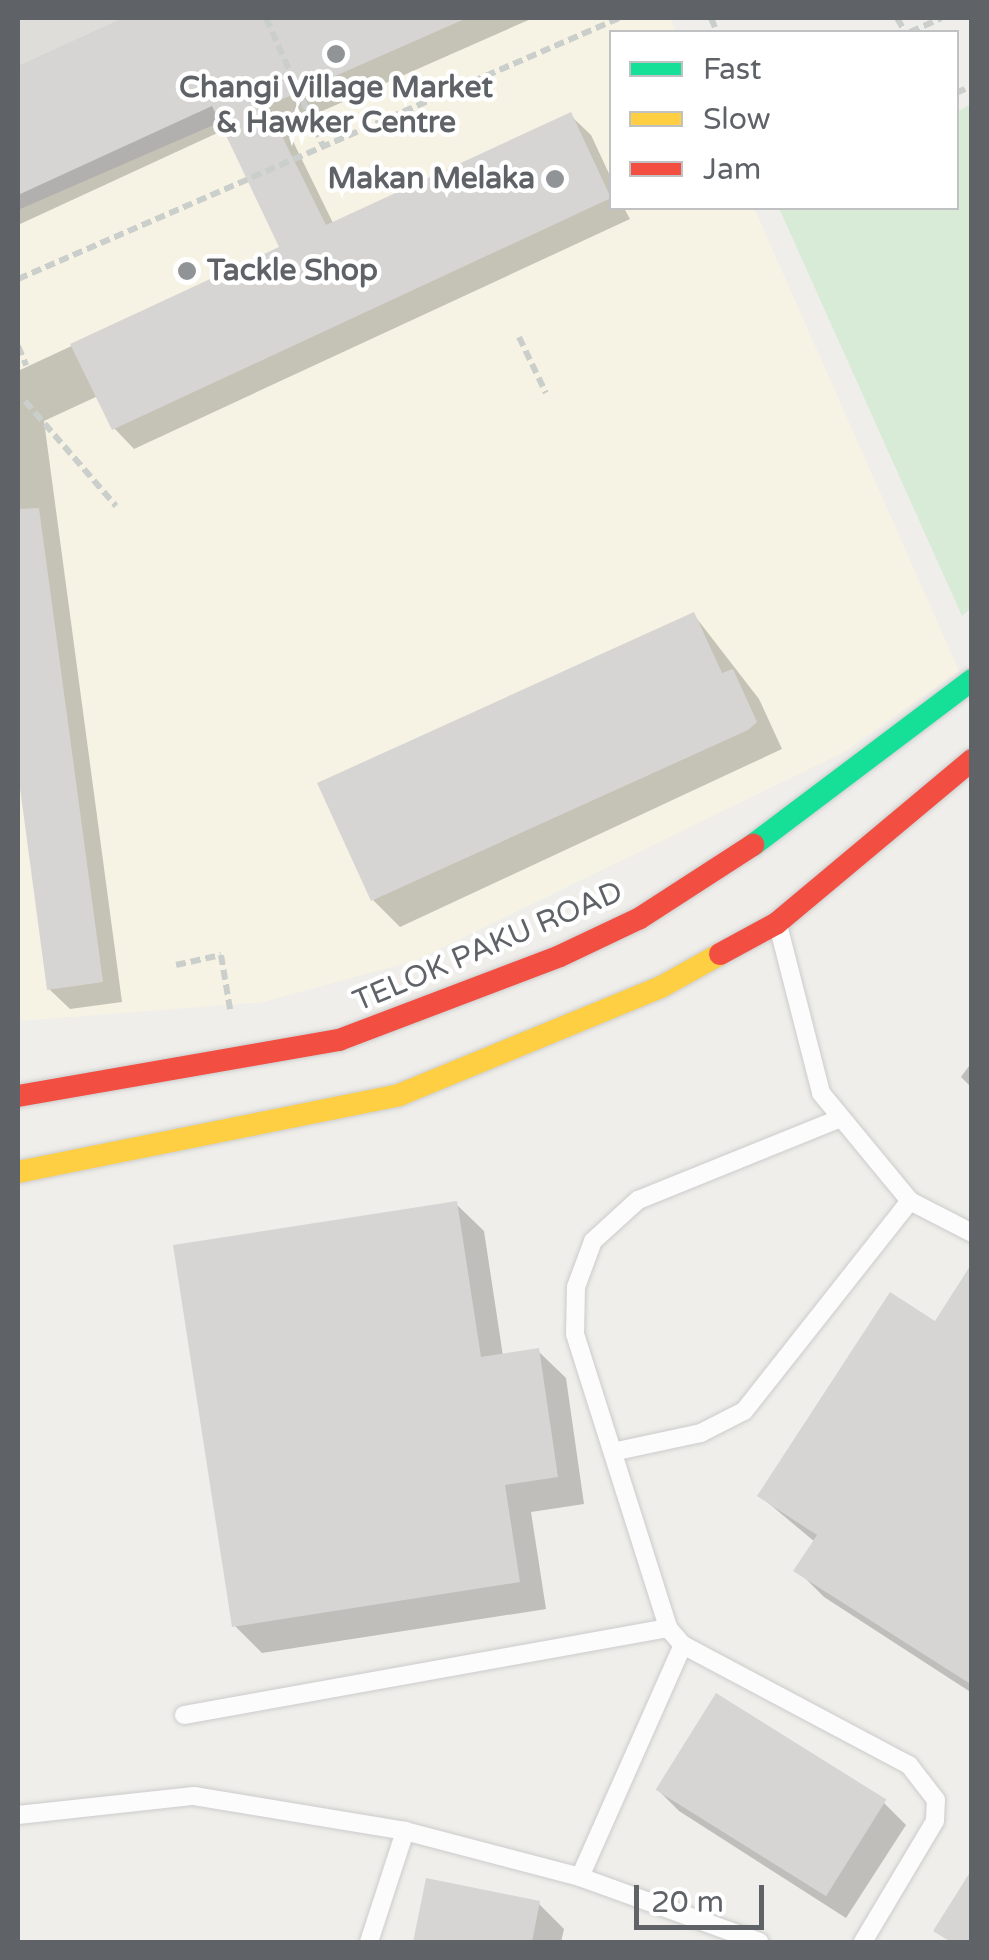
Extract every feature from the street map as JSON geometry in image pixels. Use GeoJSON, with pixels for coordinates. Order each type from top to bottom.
{"type":"FeatureCollection","features":[{"type":"Feature","properties":{"kind":"main road","name":"TELOK PAKU ROAD"},"geometry":{"type":"LineString","coordinates":[[18,1096],[339,1040],[560,956],[640,918],[778,828],[972,680]]}},
{"type":"Feature","properties":{"kind":"main road"},"geometry":{"type":"LineString","coordinates":[[18,1172],[399,1095],[661,987],[777,923],[972,760]]}},
{"type":"Feature","properties":{"kind":"lane"},"geometry":{"type":"LineString","coordinates":[[777,923],[821,1093],[910,1201],[972,1233]]}},
{"type":"Feature","properties":{"kind":"lane"},"geometry":{"type":"LineString","coordinates":[[842,1118],[638,1200],[593,1240],[576,1286],[575,1334],[617,1451],[668,1628],[684,1644],[909,1764],[936,1800],[935,1821],[863,1942]]}},
{"type":"Feature","properties":{"kind":"lane"},"geometry":{"type":"LineString","coordinates":[[617,1451],[701,1433],[744,1411],[910,1201]]}},
{"type":"Feature","properties":{"kind":"lane"},"geometry":{"type":"LineString","coordinates":[[184,1714],[668,1628]]}},
{"type":"Feature","properties":{"kind":"lane"},"geometry":{"type":"LineString","coordinates":[[580,1877],[684,1644]]}},
{"type":"Feature","properties":{"kind":"lane"},"geometry":{"type":"LineString","coordinates":[[18,1814],[194,1796],[405,1831],[580,1877],[760,1942]]}},
{"type":"Feature","properties":{"kind":"lane"},"geometry":{"type":"LineString","coordinates":[[369,1942],[405,1831]]}},
{"type":"Feature","properties":{"kind":"path"},"geometry":{"type":"LineString","coordinates":[[266,18],[322,146]]}},
{"type":"Feature","properties":{"kind":"path"},"geometry":{"type":"LineString","coordinates":[[18,278],[619,18]]}},
{"type":"Feature","properties":{"kind":"path"},"geometry":{"type":"LineString","coordinates":[[913,30],[941,18]]}},
{"type":"Feature","properties":{"kind":"path"},"geometry":{"type":"LineString","coordinates":[[518,337],[546,393]]}},
{"type":"Feature","properties":{"kind":"path"},"geometry":{"type":"LineString","coordinates":[[18,346],[26,365]]}},
{"type":"Feature","properties":{"kind":"path"},"geometry":{"type":"LineString","coordinates":[[24,401],[116,506]]}},
{"type":"Feature","properties":{"kind":"path"},"geometry":{"type":"LineString","coordinates":[[176,965],[221,956]]}},
{"type":"Feature","properties":{"kind":"shaded area"},"geometry":{"type":"Polygon","coordinates":[[[18,18],[670,18],[675,30],[609,30],[609,210],[755,210],[959,671],[844,752],[417,960],[263,1002],[18,1021],[18,18]]]}},
{"type":"Feature","properties":{"kind":"shaded area"},"geometry":{"type":"Polygon","coordinates":[[[18,18],[251,18],[285,94],[18,210],[18,18]]]}},
{"type":"Feature","properties":{"kind":"green space"},"geometry":{"type":"Polygon","coordinates":[[[971,104],[972,607],[962,616],[780,210],[959,210],[959,111],[971,104]]]}},
{"type":"Feature","properties":{"kind":"building"},"geometry":{"type":"Polygon","coordinates":[[[123,18],[467,18],[267,106],[326,225],[571,112],[609,199],[112,430],[70,344],[279,247],[212,106],[18,195],[18,66],[123,18]]]}},
{"type":"Feature","properties":{"kind":"building"},"geometry":{"type":"Polygon","coordinates":[[[39,508],[103,982],[47,990],[18,773],[18,509],[39,508]]]}},
{"type":"Feature","properties":{"kind":"building"},"geometry":{"type":"Polygon","coordinates":[[[694,612],[722,673],[733,669],[757,722],[748,730],[371,901],[317,783],[694,612]]]}},
{"type":"Feature","properties":{"kind":"building"},"geometry":{"type":"Polygon","coordinates":[[[457,1201],[481,1357],[539,1348],[558,1477],[505,1485],[520,1582],[232,1627],[173,1245],[457,1201]]]}},
{"type":"Feature","properties":{"kind":"building"},"geometry":{"type":"Polygon","coordinates":[[[972,1263],[972,1685],[793,1571],[817,1535],[757,1496],[890,1292],[935,1321],[972,1263]]]}},
{"type":"Feature","properties":{"kind":"building"},"geometry":{"type":"Polygon","coordinates":[[[716,1693],[886,1800],[826,1896],[656,1790],[716,1693]]]}},
{"type":"Feature","properties":{"kind":"building"},"geometry":{"type":"Polygon","coordinates":[[[972,1869],[972,1942],[951,1942],[933,1931],[972,1869]]]}},
{"type":"Feature","properties":{"kind":"building"},"geometry":{"type":"Polygon","coordinates":[[[426,1878],[540,1901],[532,1942],[413,1942],[426,1878]]]}},
{"type":"Feature","properties":{"kind":"traffic: fast"},"geometry":{"type":"LineString","coordinates":[[753,845],[972,680]]}},
{"type":"Feature","properties":{"kind":"traffic: slow"},"geometry":{"type":"LineString","coordinates":[[18,1172],[399,1095],[661,987],[720,954]]}},
{"type":"Feature","properties":{"kind":"traffic: jam"},"geometry":{"type":"LineString","coordinates":[[720,954],[777,923],[972,760]]}},
{"type":"Feature","properties":{"kind":"traffic: jam"},"geometry":{"type":"LineString","coordinates":[[18,1096],[339,1040],[560,956],[640,918],[753,845]]}},
{"type":"Feature","properties":{"kind":"place","name":"Changi Village Market & Hawker Centre"},"geometry":{"type":"Point","coordinates":[336,54]}},
{"type":"Feature","properties":{"kind":"place","name":"Makan Melaka"},"geometry":{"type":"Point","coordinates":[555,179]}},
{"type":"Feature","properties":{"kind":"place","name":"Tackle Shop"},"geometry":{"type":"Point","coordinates":[187,271]}}]}
